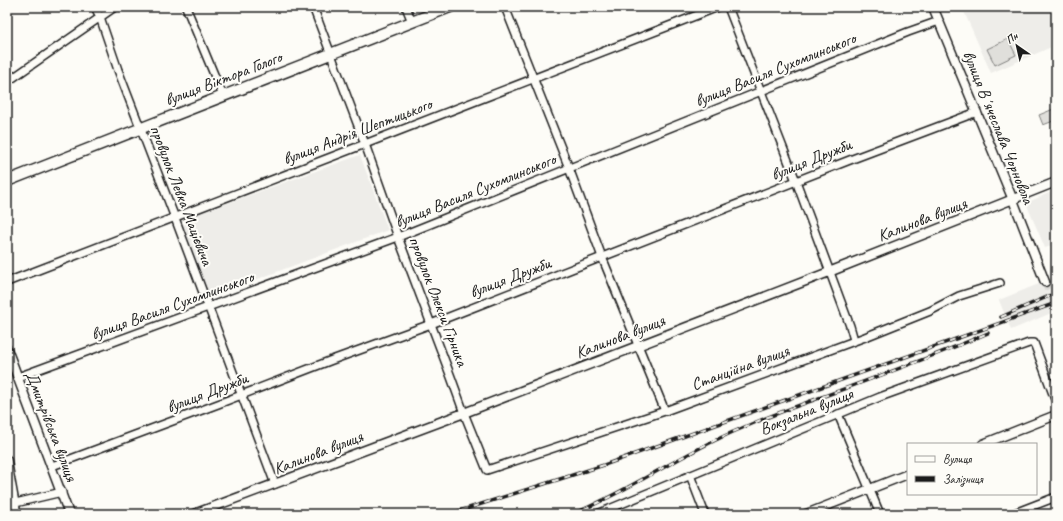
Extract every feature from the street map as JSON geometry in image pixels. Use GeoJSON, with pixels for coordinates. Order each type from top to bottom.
{"type":"FeatureCollection","features":[{"type":"Feature","properties":{"kind":"main road","name":"вулиця Віктора Голого"},"geometry":{"type":"LineString","coordinates":[[7,181],[450,7]]}},
{"type":"Feature","properties":{"kind":"street","name":"провулок Левка Мацієвича"},"geometry":{"type":"LineString","coordinates":[[95,7],[275,484]]}},
{"type":"Feature","properties":{"kind":"street"},"geometry":{"type":"LineString","coordinates":[[7,82],[115,7]]}},
{"type":"Feature","properties":{"kind":"street"},"geometry":{"type":"LineString","coordinates":[[186,7],[223,96]]}},
{"type":"Feature","properties":{"kind":"street","name":"провулок Олекси Гірника"},"geometry":{"type":"LineString","coordinates":[[313,7],[365,144],[398,237],[452,377],[464,413],[487,470]]}},
{"type":"Feature","properties":{"kind":"street"},"geometry":{"type":"LineString","coordinates":[[406,7],[412,22]]}},
{"type":"Feature","properties":{"kind":"street"},"geometry":{"type":"LineString","coordinates":[[505,7],[569,168],[602,257],[665,411]]}},
{"type":"Feature","properties":{"kind":"street","name":"вулиця Андрія Шептицького"},"geometry":{"type":"LineString","coordinates":[[7,282],[718,7]]}},
{"type":"Feature","properties":{"kind":"street"},"geometry":{"type":"LineString","coordinates":[[728,7],[796,181],[854,340]]}},
{"type":"Feature","properties":{"kind":"street","name":"вулиця Вʼячеслава Чорновола"},"geometry":{"type":"LineString","coordinates":[[933,7],[1013,200],[1045,282]]}},
{"type":"Feature","properties":{"kind":"street","name":"вулиця Василя Сухомлинського"},"geometry":{"type":"LineString","coordinates":[[18,377],[398,237],[908,32],[939,21]]}},
{"type":"Feature","properties":{"kind":"street","name":"вулиця Дружби"},"geometry":{"type":"LineString","coordinates":[[52,466],[431,324],[855,158],[977,112]]}},
{"type":"Feature","properties":{"kind":"street","name":"Калинова вулиця"},"geometry":{"type":"LineString","coordinates":[[194,514],[464,413],[829,272],[1056,182]]}},
{"type":"Feature","properties":{"kind":"street","name":"Станційна вулиця"},"geometry":{"type":"LineString","coordinates":[[487,470],[665,411],[930,311],[959,296],[1000,283]]}},
{"type":"Feature","properties":{"kind":"street","name":"Вокзальна вулиця"},"geometry":{"type":"LineString","coordinates":[[597,514],[880,397],[1029,343],[1034,343],[1056,402]]}},
{"type":"Feature","properties":{"kind":"street","name":"Дмитрівська вулиця"},"geometry":{"type":"LineString","coordinates":[[7,349],[70,514]]}},
{"type":"Feature","properties":{"kind":"street"},"geometry":{"type":"LineString","coordinates":[[838,414],[880,514]]}},
{"type":"Feature","properties":{"kind":"street"},"geometry":{"type":"LineString","coordinates":[[986,443],[1056,415]]}},
{"type":"Feature","properties":{"kind":"street"},"geometry":{"type":"LineString","coordinates":[[7,459],[17,514]]}},
{"type":"Feature","properties":{"kind":"street"},"geometry":{"type":"LineString","coordinates":[[806,514],[907,474]]}},
{"type":"Feature","properties":{"kind":"street"},"geometry":{"type":"LineString","coordinates":[[690,475],[705,514]]}},
{"type":"Feature","properties":{"kind":"street"},"geometry":{"type":"LineString","coordinates":[[7,505],[62,492]]}},
{"type":"Feature","properties":{"kind":"street"},"geometry":{"type":"LineString","coordinates":[[1012,514],[1056,497]]}},
{"type":"Feature","properties":{"kind":"shaded area"},"geometry":{"type":"Polygon","coordinates":[[[962,7],[1056,7],[1056,45],[991,73],[962,7]]]}},
{"type":"Feature","properties":{"kind":"shaded area"},"geometry":{"type":"Polygon","coordinates":[[[1008,39],[1016,55],[995,65],[987,49],[1008,39]]]}},
{"type":"Feature","properties":{"kind":"shaded area"},"geometry":{"type":"Polygon","coordinates":[[[1056,108],[1056,120],[1043,125],[1039,115],[1056,108]]]}},
{"type":"Feature","properties":{"kind":"shaded area"},"geometry":{"type":"Polygon","coordinates":[[[360,155],[388,230],[210,297],[183,225],[191,222],[189,217],[360,155]]]}},
{"type":"Feature","properties":{"kind":"shaded area"},"geometry":{"type":"Polygon","coordinates":[[[1056,190],[1056,244],[1045,248],[1026,203],[1056,190]]]}},
{"type":"Feature","properties":{"kind":"shaded area"},"geometry":{"type":"Polygon","coordinates":[[[1056,277],[1056,311],[1011,330],[999,300],[1056,277]]]}},
{"type":"Feature","properties":{"kind":"tunnel"},"geometry":{"type":"LineString","coordinates":[[1045,282],[1056,308]]}},
{"type":"Feature","properties":{"kind":"railway"},"geometry":{"type":"LineString","coordinates":[[1001,317],[1056,293]]}},
{"type":"Feature","properties":{"kind":"railway"},"geometry":{"type":"LineString","coordinates":[[450,514],[604,465],[1056,303]]}},
{"type":"Feature","properties":{"kind":"railway"},"geometry":{"type":"LineString","coordinates":[[573,514],[615,494],[698,449],[750,425],[925,359],[988,333]]}}]}
